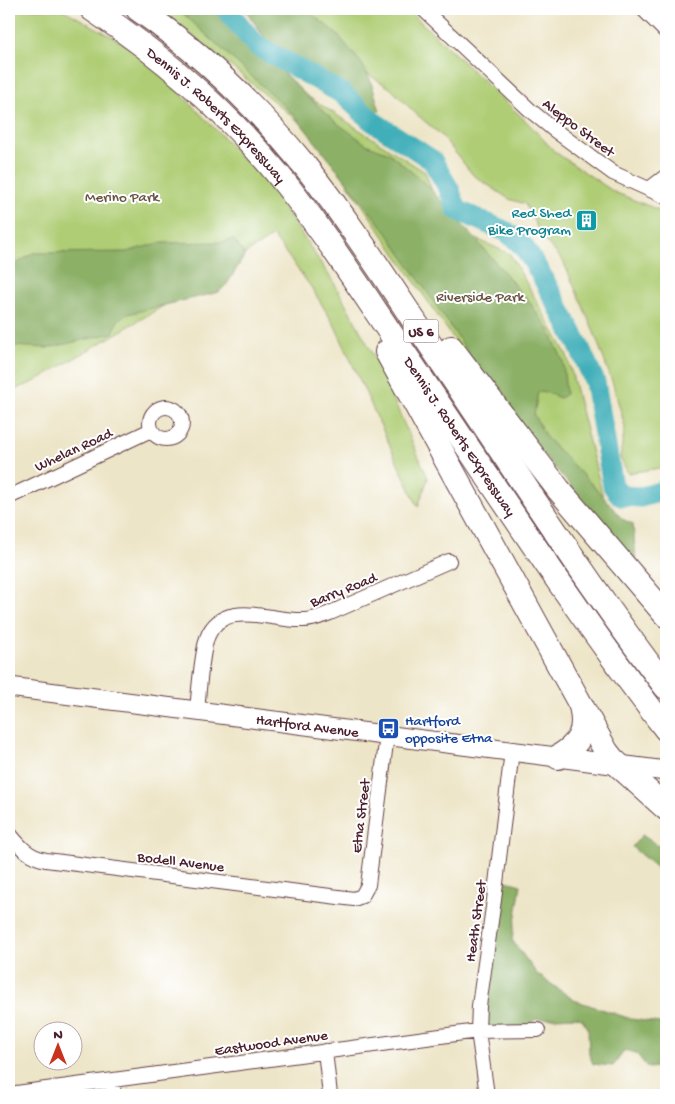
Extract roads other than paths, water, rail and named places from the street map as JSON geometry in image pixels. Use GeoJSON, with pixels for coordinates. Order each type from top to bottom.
{"type":"FeatureCollection","features":[{"type":"Feature","properties":{"kind":"highway","name":"Dennis J. Roberts Expressway"},"geometry":{"type":"LineString","coordinates":[[92,9],[148,48],[205,97],[263,158],[302,206],[563,587],[666,729]]}},
{"type":"Feature","properties":{"kind":"highway","name":"Dennis J. Roberts Expressway"},"geometry":{"type":"LineString","coordinates":[[138,9],[199,56],[241,95],[290,148],[330,199],[596,591],[666,687]]}},
{"type":"Feature","properties":{"kind":"highway"},"geometry":{"type":"LineString","coordinates":[[330,199],[415,300],[559,490],[666,615]]}},
{"type":"Feature","properties":{"kind":"highway"},"geometry":{"type":"LineString","coordinates":[[302,206],[396,369],[606,751],[666,808]]}},
{"type":"Feature","properties":{"kind":"highway"},"geometry":{"type":"LineString","coordinates":[[558,756],[575,744],[582,732],[583,718],[579,702]]}},
{"type":"Feature","properties":{"kind":"main road","name":"Hartford Avenue"},"geometry":{"type":"LineString","coordinates":[[9,687],[666,771]]}},
{"type":"Feature","properties":{"kind":"street","name":"Aleppo Street"},"geometry":{"type":"LineString","coordinates":[[423,9],[530,111],[592,159],[613,173],[666,197]]}},
{"type":"Feature","properties":{"kind":"street"},"geometry":{"type":"LineString","coordinates":[[643,9],[666,32]]}},
{"type":"Feature","properties":{"kind":"street"},"geometry":{"type":"LineString","coordinates":[[649,189],[666,176]]}},
{"type":"Feature","properties":{"kind":"street","name":"Whelan Road"},"geometry":{"type":"LineString","coordinates":[[9,497],[151,430]]}},
{"type":"Feature","properties":{"kind":"street","name":"Barry Road"},"geometry":{"type":"LineString","coordinates":[[197,711],[206,642],[215,626],[225,618],[242,614],[292,620],[312,620],[449,561]]}},
{"type":"Feature","properties":{"kind":"street","name":"Etna Street"},"geometry":{"type":"LineString","coordinates":[[358,898],[365,893],[368,885],[387,735]]}},
{"type":"Feature","properties":{"kind":"street","name":"Heath Street"},"geometry":{"type":"LineString","coordinates":[[487,1095],[478,1031],[479,1006],[512,751]]}},
{"type":"Feature","properties":{"kind":"street","name":"Bodell Avenue"},"geometry":{"type":"LineString","coordinates":[[9,833],[25,852],[41,860],[346,899],[358,898]]}},
{"type":"Feature","properties":{"kind":"street","name":"Eastwood Avenue"},"geometry":{"type":"LineString","coordinates":[[9,1094],[324,1050],[478,1031],[538,1030]]}},
{"type":"Feature","properties":{"kind":"street"},"geometry":{"type":"LineString","coordinates":[[324,1050],[330,1095]]}},
{"type":"Feature","properties":{"kind":"street"},"geometry":{"type":"LineString","coordinates":[[112,1081],[114,1095]]}},
{"type":"Feature","properties":{"kind":"waterway"},"geometry":{"type":"LineString","coordinates":[[226,9],[256,45],[343,94],[372,121],[432,160],[449,189],[457,210],[507,232],[524,247],[542,276],[578,344],[595,382],[613,486],[621,496],[641,497],[666,490]]}},
{"type":"Feature","properties":{"kind":"place","name":"Red Shed Bike Program"},"geometry":{"type":"Point","coordinates":[587,221]}},
{"type":"Feature","properties":{"kind":"place","name":"Hartford opposite Etna"},"geometry":{"type":"Point","coordinates":[389,729]}},
{"type":"Feature","properties":{"kind":"park label","name":"Merino Park"},"geometry":{"type":"Point","coordinates":[122,196]}},
{"type":"Feature","properties":{"kind":"park label","name":"Riverside Park"},"geometry":{"type":"Point","coordinates":[480,296]}}]}
